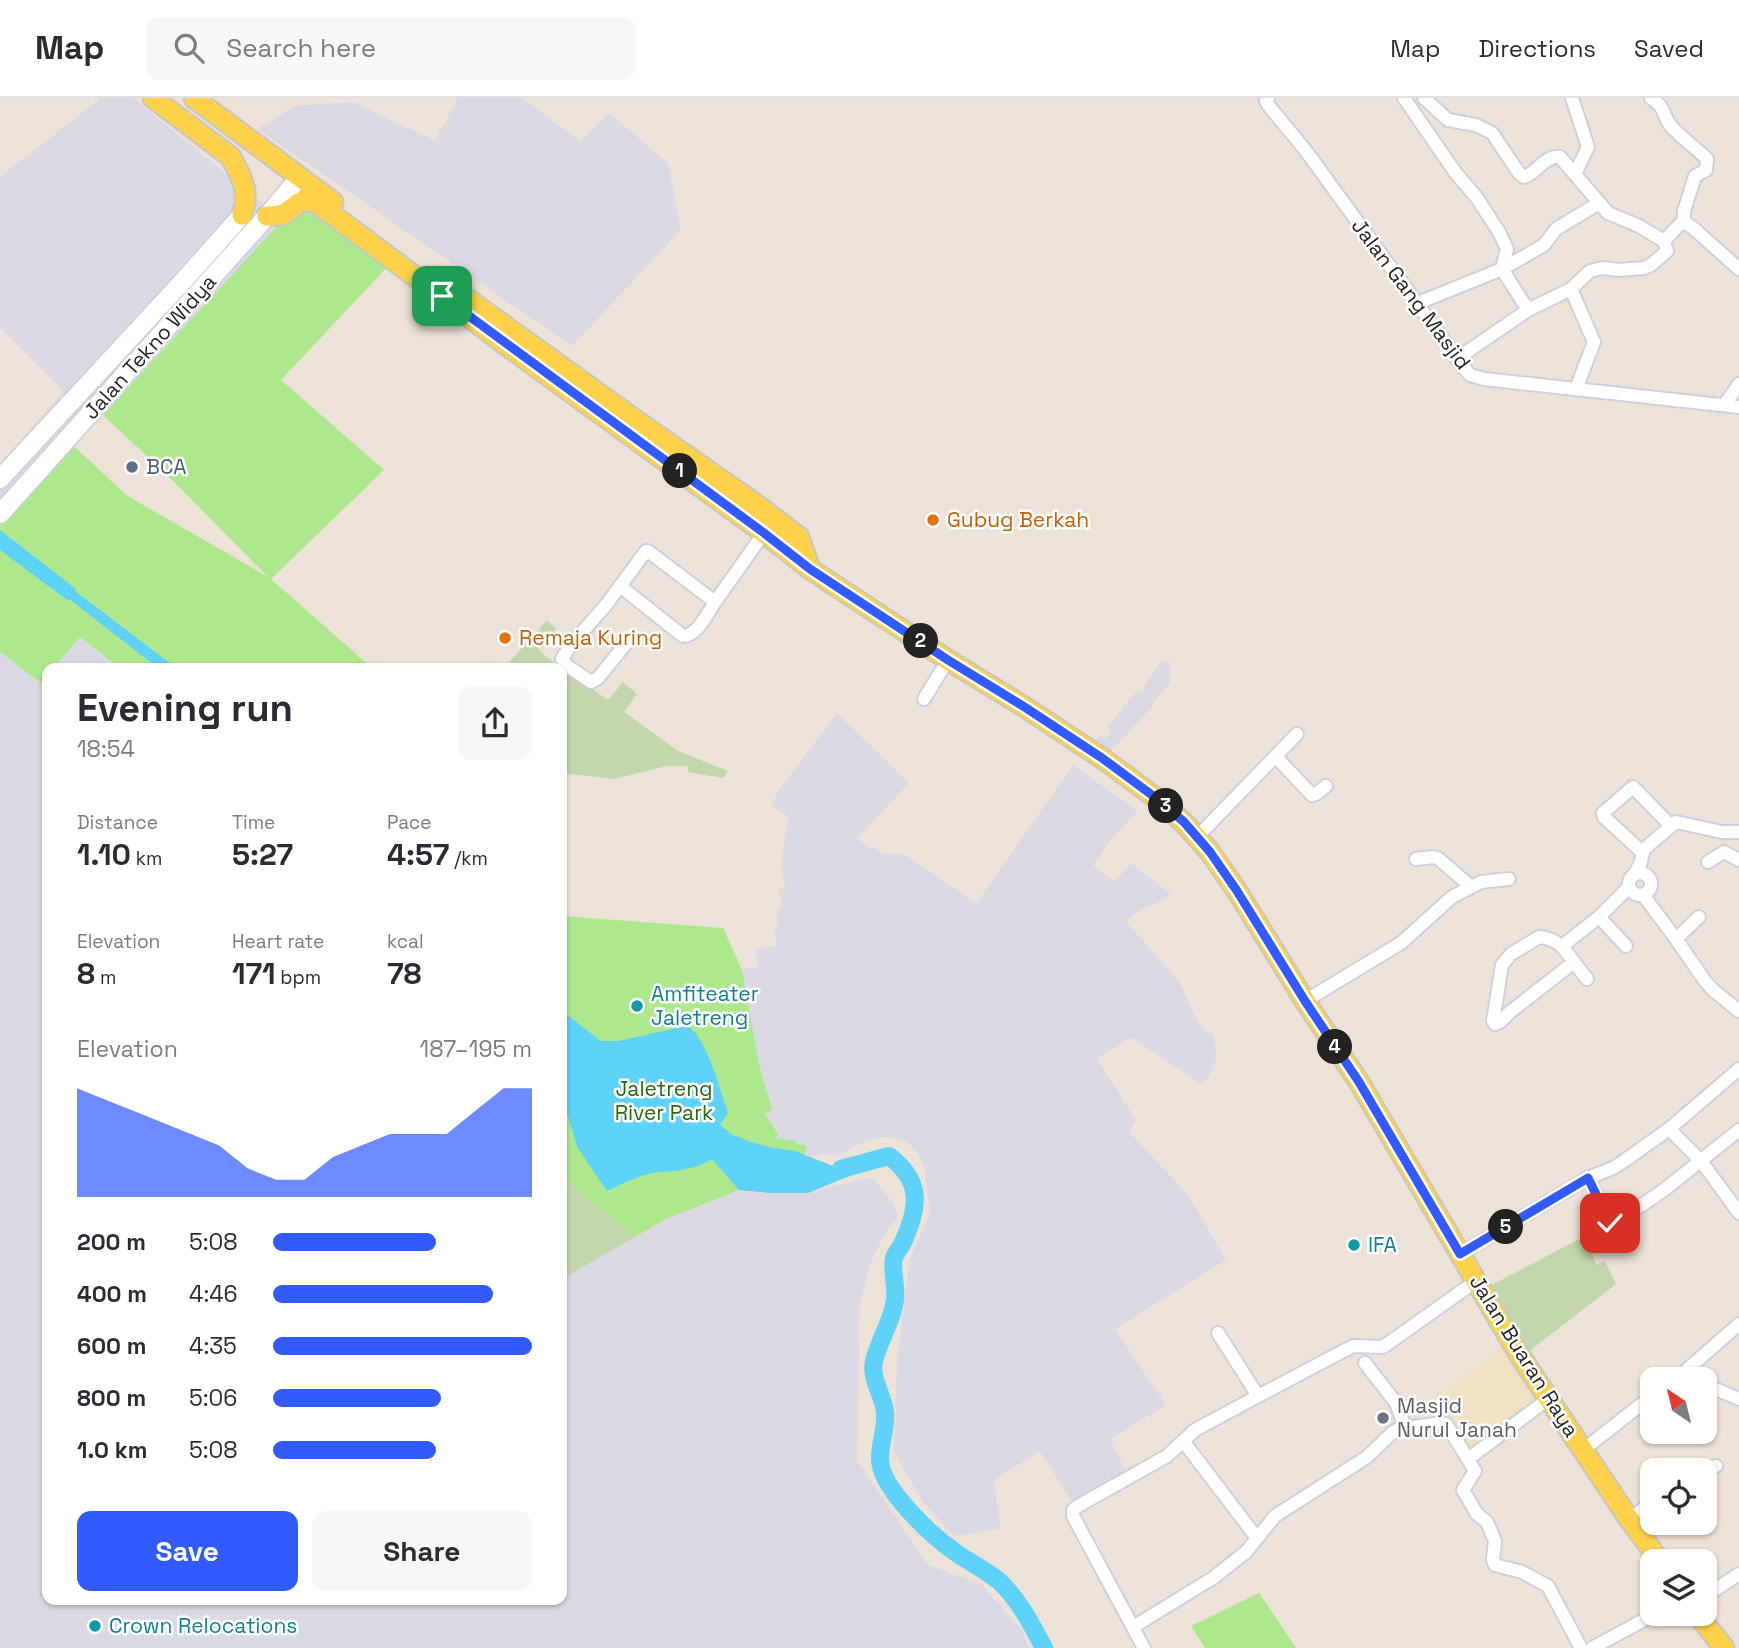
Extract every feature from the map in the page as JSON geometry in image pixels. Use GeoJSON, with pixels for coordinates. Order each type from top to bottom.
{"type":"FeatureCollection","features":[{"type":"Feature","properties":{"kind":"main road","name":"Jalan Tekno Widya"},"geometry":{"type":"LineString","coordinates":[[0,478],[242,215],[245,190],[231,157],[153,98]]}},
{"type":"Feature","properties":{"kind":"main road","name":"Jalan Buaran Raya"},"geometry":{"type":"LineString","coordinates":[[194,98],[299,178],[514,351],[810,569],[1102,758],[1184,822],[1210,852],[1237,891],[1359,1082],[1520,1356],[1651,1549]]}},
{"type":"Feature","properties":{"kind":"main road","name":"Jalan Tekno Widya"},"geometry":{"type":"LineString","coordinates":[[4,510],[299,178]]}},
{"type":"Feature","properties":{"kind":"main road","name":"Jalan Buaran Raya"},"geometry":{"type":"LineString","coordinates":[[267,216],[283,214],[299,201],[311,201],[372,237],[778,521],[799,537],[810,569]]}},
{"type":"Feature","properties":{"kind":"main road"},"geometry":{"type":"LineString","coordinates":[[1707,1626],[1724,1648]]}},
{"type":"Feature","properties":{"kind":"street","name":"Jalan Gang Masjid"},"geometry":{"type":"LineString","coordinates":[[1268,98],[1266,102],[1306,151],[1470,375],[1485,379],[1739,407]]}},
{"type":"Feature","properties":{"kind":"street"},"geometry":{"type":"LineString","coordinates":[[1404,98],[1499,232],[1507,249],[1502,269],[1528,310]]}},
{"type":"Feature","properties":{"kind":"street"},"geometry":{"type":"LineString","coordinates":[[1424,98],[1448,120],[1476,125],[1492,133],[1524,177],[1555,156],[1560,157],[1608,212],[1664,241],[1667,248],[1667,251],[1648,267],[1623,270],[1597,268],[1590,271],[1571,289],[1528,310],[1458,358]]}},
{"type":"Feature","properties":{"kind":"street"},"geometry":{"type":"LineString","coordinates":[[1572,98],[1588,148],[1575,174]]}},
{"type":"Feature","properties":{"kind":"street"},"geometry":{"type":"LineString","coordinates":[[1651,98],[1662,106],[1668,123],[1707,159],[1706,170],[1695,176],[1684,211],[1684,223]]}},
{"type":"Feature","properties":{"kind":"street"},"geometry":{"type":"LineString","coordinates":[[1418,303],[1502,269],[1544,245],[1556,229],[1600,204]]}},
{"type":"Feature","properties":{"kind":"street"},"geometry":{"type":"LineString","coordinates":[[1664,241],[1684,223]]}},
{"type":"Feature","properties":{"kind":"street"},"geometry":{"type":"LineString","coordinates":[[1684,223],[1739,269]]}},
{"type":"Feature","properties":{"kind":"street"},"geometry":{"type":"LineString","coordinates":[[1571,289],[1594,342],[1576,389]]}},
{"type":"Feature","properties":{"kind":"street"},"geometry":{"type":"LineString","coordinates":[[1725,404],[1739,384]]}},
{"type":"Feature","properties":{"kind":"street"},"geometry":{"type":"LineString","coordinates":[[620,586],[683,636],[690,635],[764,533]]}},
{"type":"Feature","properties":{"kind":"street"},"geometry":{"type":"LineString","coordinates":[[564,663],[562,659],[570,646],[606,605],[646,551],[715,602]]}},
{"type":"Feature","properties":{"kind":"street"},"geometry":{"type":"LineString","coordinates":[[567,667],[591,682],[598,678],[629,640]]}},
{"type":"Feature","properties":{"kind":"street"},"geometry":{"type":"LineString","coordinates":[[924,699],[948,660]]}},
{"type":"Feature","properties":{"kind":"street"},"geometry":{"type":"LineString","coordinates":[[1197,837],[1297,734]]}},
{"type":"Feature","properties":{"kind":"street"},"geometry":{"type":"LineString","coordinates":[[1276,757],[1311,795],[1326,786]]}},
{"type":"Feature","properties":{"kind":"street"},"geometry":{"type":"LineString","coordinates":[[1643,853],[1604,817],[1603,813],[1633,787],[1671,825]]}},
{"type":"Feature","properties":{"kind":"street"},"geometry":{"type":"LineString","coordinates":[[1739,832],[1722,832],[1676,822],[1643,850],[1641,862],[1629,879],[1629,887],[1634,894],[1643,895],[1704,981],[1739,1011]]}},
{"type":"Feature","properties":{"kind":"street"},"geometry":{"type":"LineString","coordinates":[[1708,862],[1724,852],[1739,860]]}},
{"type":"Feature","properties":{"kind":"street"},"geometry":{"type":"LineString","coordinates":[[1416,859],[1439,859],[1471,886]]}},
{"type":"Feature","properties":{"kind":"street"},"geometry":{"type":"LineString","coordinates":[[1635,874],[1646,874],[1651,881],[1651,888],[1643,895]]}},
{"type":"Feature","properties":{"kind":"street"},"geometry":{"type":"LineString","coordinates":[[1305,1001],[1401,943],[1447,901],[1471,886],[1508,878]]}},
{"type":"Feature","properties":{"kind":"street"},"geometry":{"type":"LineString","coordinates":[[1562,946],[1629,887]]}},
{"type":"Feature","properties":{"kind":"street"},"geometry":{"type":"LineString","coordinates":[[1599,916],[1626,946]]}},
{"type":"Feature","properties":{"kind":"street"},"geometry":{"type":"LineString","coordinates":[[1676,939],[1699,917]]}},
{"type":"Feature","properties":{"kind":"street"},"geometry":{"type":"LineString","coordinates":[[1574,962],[1500,1022],[1494,1023],[1502,965],[1511,954],[1542,937],[1562,946],[1587,979]]}},
{"type":"Feature","properties":{"kind":"street"},"geometry":{"type":"LineString","coordinates":[[1496,996],[1510,1012]]}},
{"type":"Feature","properties":{"kind":"street"},"geometry":{"type":"LineString","coordinates":[[1460,1254],[1588,1178],[1613,1168],[1669,1129],[1739,1069]]}},
{"type":"Feature","properties":{"kind":"street"},"geometry":{"type":"LineString","coordinates":[[1669,1129],[1734,1195],[1739,1213]]}},
{"type":"Feature","properties":{"kind":"street"},"geometry":{"type":"LineString","coordinates":[[1593,1233],[1664,1190],[1739,1130]]}},
{"type":"Feature","properties":{"kind":"street"},"geometry":{"type":"LineString","coordinates":[[1588,1178],[1610,1223]]}},
{"type":"Feature","properties":{"kind":"street"},"geometry":{"type":"LineString","coordinates":[[1144,1648],[1073,1516],[1073,1510],[1167,1456],[1195,1430],[1353,1346],[1383,1347],[1476,1281]]}},
{"type":"Feature","properties":{"kind":"street"},"geometry":{"type":"LineString","coordinates":[[1694,1367],[1739,1324]]}},
{"type":"Feature","properties":{"kind":"street"},"geometry":{"type":"LineString","coordinates":[[1218,1333],[1258,1396]]}},
{"type":"Feature","properties":{"kind":"street"},"geometry":{"type":"LineString","coordinates":[[1364,1363],[1396,1403],[1405,1427]]}},
{"type":"Feature","properties":{"kind":"street"},"geometry":{"type":"LineString","coordinates":[[1717,1390],[1739,1399]]}},
{"type":"Feature","properties":{"kind":"street"},"geometry":{"type":"LineString","coordinates":[[1468,1459],[1548,1399]]}},
{"type":"Feature","properties":{"kind":"street"},"geometry":{"type":"LineString","coordinates":[[1583,1450],[1640,1405]]}},
{"type":"Feature","properties":{"kind":"street"},"geometry":{"type":"LineString","coordinates":[[1133,1627],[1213,1578],[1246,1552],[1275,1516],[1367,1457],[1393,1433],[1405,1427],[1442,1423],[1446,1424],[1475,1471],[1463,1490],[1477,1514],[1487,1522],[1495,1541],[1495,1565],[1522,1572],[1548,1586],[1581,1648]]}},
{"type":"Feature","properties":{"kind":"street"},"geometry":{"type":"LineString","coordinates":[[1183,1441],[1257,1538]]}},
{"type":"Feature","properties":{"kind":"street"},"geometry":{"type":"LineString","coordinates":[[1629,1519],[1640,1511]]}},
{"type":"Feature","properties":{"kind":"street"},"geometry":{"type":"LineString","coordinates":[[1717,1588],[1739,1574]]}},
{"type":"Feature","properties":{"kind":"street"},"geometry":{"type":"LineString","coordinates":[[1592,1648],[1640,1622]]}},
{"type":"Feature","properties":{"kind":"shaded area"},"geometry":{"type":"Polygon","coordinates":[[[101,98],[133,98],[291,227],[74,446],[0,526],[0,464],[63,391],[0,328],[0,177],[101,98]]]}},
{"type":"Feature","properties":{"kind":"shaded area"},"geometry":{"type":"Polygon","coordinates":[[[458,98],[522,98],[580,141],[609,113],[668,163],[681,230],[572,346],[258,129],[294,106],[353,102],[435,141],[458,98]]]}},
{"type":"Feature","properties":{"kind":"shaded area"},"geometry":{"type":"Polygon","coordinates":[[[79,637],[113,663],[57,663],[79,637]]]}},
{"type":"Feature","properties":{"kind":"shaded area"},"geometry":{"type":"Polygon","coordinates":[[[0,652],[42,682],[42,1605],[567,1605],[567,1276],[666,1219],[739,1190],[808,1193],[862,1179],[874,1179],[894,1204],[897,1217],[870,1264],[860,1304],[857,1461],[928,1565],[981,1584],[1021,1629],[1029,1648],[0,1648],[0,652]]]}},
{"type":"Feature","properties":{"kind":"shaded area"},"geometry":{"type":"Polygon","coordinates":[[[1168,661],[1170,683],[1149,710],[1105,755],[1092,745],[1100,735],[1105,739],[1111,731],[1107,727],[1138,690],[1141,692],[1161,662],[1168,661]]]}},
{"type":"Feature","properties":{"kind":"shaded area"},"geometry":{"type":"Polygon","coordinates":[[[837,713],[909,783],[856,840],[884,854],[904,854],[976,904],[1073,765],[1138,811],[1107,844],[1093,866],[1115,882],[1131,863],[1171,894],[1139,910],[1126,922],[1179,981],[1197,1021],[1204,1030],[1214,1035],[1216,1059],[1208,1078],[1200,1083],[1131,1037],[1097,1059],[1136,1120],[1129,1132],[1188,1195],[1226,1260],[1115,1329],[1166,1405],[1110,1439],[1127,1474],[1073,1503],[1040,1451],[994,1480],[1001,1529],[955,1536],[924,1504],[894,1452],[897,1365],[909,1261],[930,1214],[925,1169],[917,1151],[906,1142],[888,1137],[864,1142],[836,1156],[811,1156],[805,1154],[807,1146],[776,1138],[778,1133],[765,1113],[772,1109],[759,1064],[742,970],[758,966],[755,949],[777,946],[774,928],[779,927],[776,910],[782,908],[779,889],[785,887],[781,866],[788,816],[771,806],[779,790],[837,713]]]}},
{"type":"Feature","properties":{"kind":"shaded area"},"geometry":{"type":"Polygon","coordinates":[[[1505,1347],[1544,1407],[1472,1457],[1433,1398],[1505,1347]]]}},
{"type":"Feature","properties":{"kind":"green space"},"geometry":{"type":"Polygon","coordinates":[[[311,207],[391,263],[281,380],[384,470],[271,579],[366,663],[113,663],[80,637],[57,663],[42,663],[41,683],[0,652],[0,526],[74,446],[126,495],[268,577],[103,415],[292,210],[311,207]]]}},
{"type":"Feature","properties":{"kind":"green space"},"geometry":{"type":"Polygon","coordinates":[[[547,620],[556,629],[538,649],[555,663],[508,663],[547,620]]]}},
{"type":"Feature","properties":{"kind":"green space"},"geometry":{"type":"Polygon","coordinates":[[[567,671],[608,700],[623,682],[637,694],[624,712],[678,751],[728,771],[723,778],[688,772],[688,766],[667,766],[614,779],[567,774],[567,671]]]}},
{"type":"Feature","properties":{"kind":"green space","name":"Jaletreng River Park"},"geometry":{"type":"Polygon","coordinates":[[[567,916],[723,928],[742,970],[759,1064],[772,1109],[765,1114],[778,1134],[776,1138],[797,1141],[797,1144],[807,1146],[805,1154],[808,1193],[739,1190],[666,1219],[635,1237],[567,1181],[567,916]]]}},
{"type":"Feature","properties":{"kind":"green space"},"geometry":{"type":"Polygon","coordinates":[[[567,1181],[635,1237],[567,1276],[567,1181]]]}},
{"type":"Feature","properties":{"kind":"green space"},"geometry":{"type":"Polygon","coordinates":[[[1587,1235],[1596,1265],[1605,1261],[1616,1284],[1528,1352],[1490,1286],[1587,1235]]]}},
{"type":"Feature","properties":{"kind":"green space"},"geometry":{"type":"Polygon","coordinates":[[[1259,1593],[1296,1648],[1205,1648],[1191,1626],[1259,1593]]]}},
{"type":"Feature","properties":{"kind":"water"},"geometry":{"type":"Polygon","coordinates":[[[0,530],[169,663],[152,663],[0,550],[0,530]]]}},
{"type":"Feature","properties":{"kind":"water"},"geometry":{"type":"Polygon","coordinates":[[[567,1015],[601,1041],[618,1041],[690,1027],[708,1056],[728,1113],[720,1125],[731,1134],[768,1147],[795,1151],[833,1166],[863,1158],[859,1172],[808,1193],[739,1190],[712,1159],[690,1168],[642,1176],[607,1191],[577,1147],[567,1112],[567,1015]]]}},
{"type":"Feature","properties":{"kind":"waterway"},"geometry":{"type":"LineString","coordinates":[[841,1169],[889,1156],[907,1174],[914,1194],[913,1215],[893,1262],[893,1308],[873,1368],[885,1412],[880,1454],[883,1472],[898,1498],[921,1524],[945,1545],[1007,1589],[1025,1613],[1044,1648]]}},
{"type":"Feature","properties":{"kind":"place","name":"BCA"},"geometry":{"type":"Point","coordinates":[132,467]}},
{"type":"Feature","properties":{"kind":"place","name":"Gubug Berkah"},"geometry":{"type":"Point","coordinates":[933,520]}},
{"type":"Feature","properties":{"kind":"place","name":"Remaja Kuring"},"geometry":{"type":"Point","coordinates":[505,638]}},
{"type":"Feature","properties":{"kind":"place","name":"Amfiteater Jaletreng"},"geometry":{"type":"Point","coordinates":[637,1006]}},
{"type":"Feature","properties":{"kind":"place","name":"IFA"},"geometry":{"type":"Point","coordinates":[1354,1245]}},
{"type":"Feature","properties":{"kind":"place","name":"Masjid Nurul Janah"},"geometry":{"type":"Point","coordinates":[1383,1418]}},
{"type":"Feature","properties":{"kind":"place","name":"Crown Relocations"},"geometry":{"type":"Point","coordinates":[95,1626]}},
{"type":"Feature","properties":{"kind":"route"},"geometry":{"type":"LineString","coordinates":[[442,296],[810,569],[1102,758],[1184,822],[1210,852],[1237,891],[1359,1082],[1460,1254],[1588,1178],[1610,1223]]}}]}
